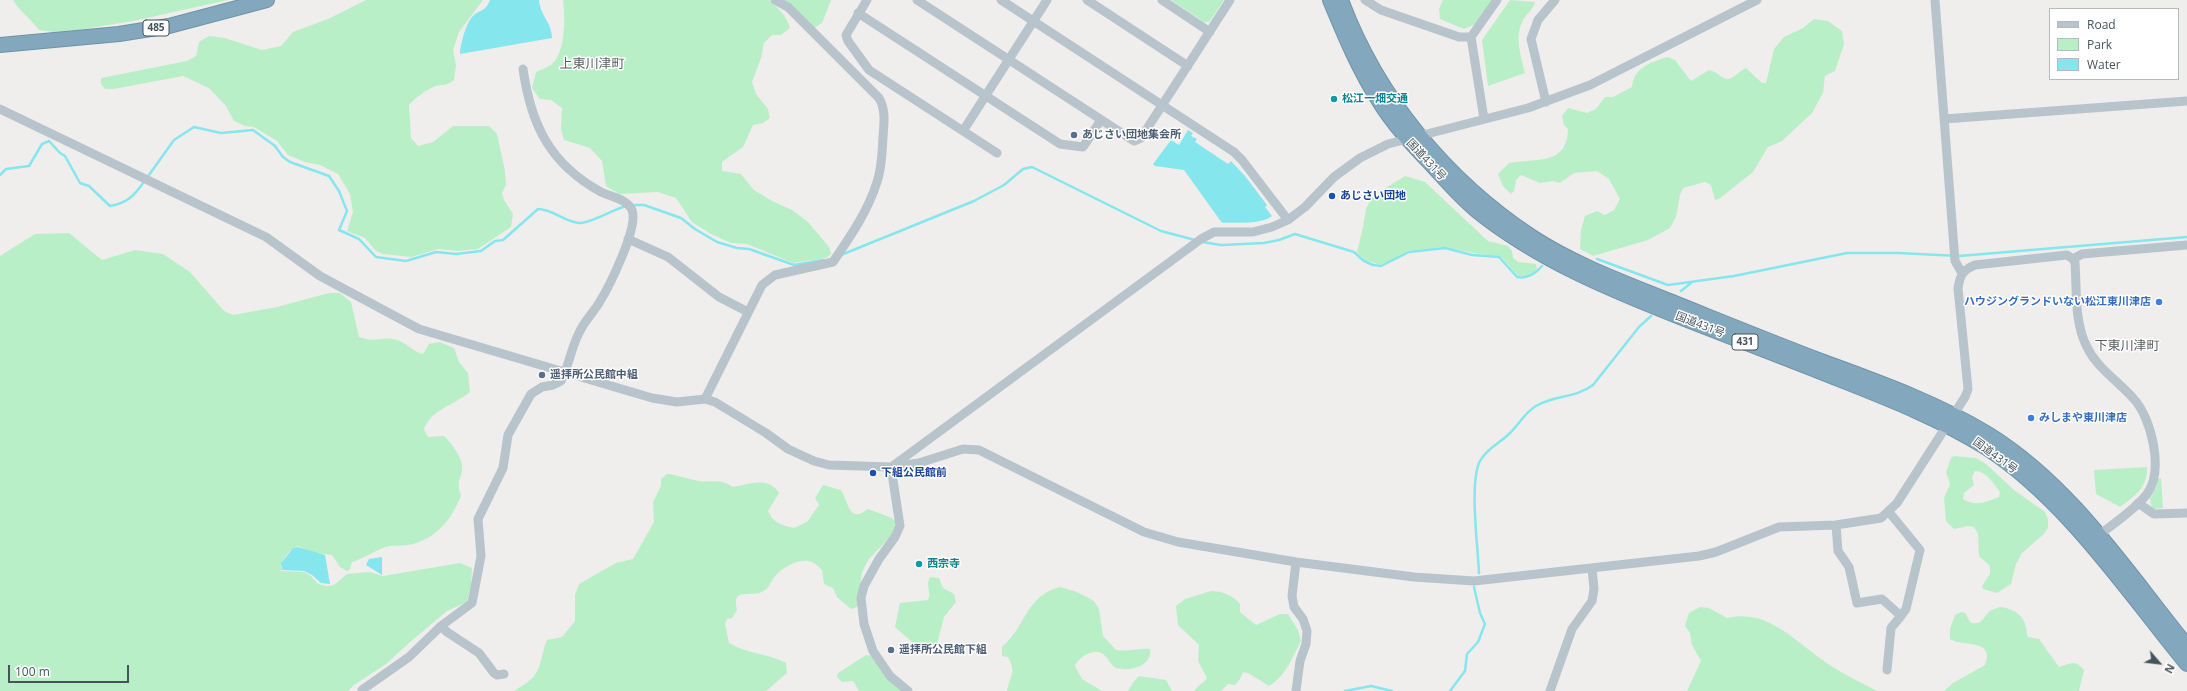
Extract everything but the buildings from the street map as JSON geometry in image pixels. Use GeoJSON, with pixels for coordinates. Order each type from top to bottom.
{"type":"FeatureCollection","features":[{"type":"Feature","properties":{"kind":"highway","name":"485"},"geometry":{"type":"LineString","coordinates":[[0,45],[118,34],[169,26],[267,0]]}},
{"type":"Feature","properties":{"kind":"highway","name":"国道431号"},"geometry":{"type":"LineString","coordinates":[[1330,0],[1361,70],[1379,102],[1413,138],[1474,208],[1499,227],[1552,260],[1635,300],[1950,420],[2008,462],[2094,540],[2187,646]]}},
{"type":"Feature","properties":{"kind":"highway","name":"国道431号"},"geometry":{"type":"LineString","coordinates":[[1341,0],[1349,23],[1413,138]]}},
{"type":"Feature","properties":{"kind":"highway","name":"国道431号"},"geometry":{"type":"LineString","coordinates":[[2094,540],[2187,664]]}},
{"type":"Feature","properties":{"kind":"street"},"geometry":{"type":"LineString","coordinates":[[704,399],[762,285],[775,275],[828,264],[837,256],[860,220],[878,181],[884,127],[883,106],[869,87],[788,7],[776,0]]}},
{"type":"Feature","properties":{"kind":"street"},"geometry":{"type":"LineString","coordinates":[[867,0],[847,31],[846,38],[866,68],[997,153]]}},
{"type":"Feature","properties":{"kind":"street"},"geometry":{"type":"LineString","coordinates":[[917,0],[1134,141],[1140,138],[1163,105],[1230,0]]}},
{"type":"Feature","properties":{"kind":"street"},"geometry":{"type":"LineString","coordinates":[[1001,0],[1234,152],[1242,160],[1288,220]]}},
{"type":"Feature","properties":{"kind":"street"},"geometry":{"type":"LineString","coordinates":[[963,131],[1047,0]]}},
{"type":"Feature","properties":{"kind":"street"},"geometry":{"type":"LineString","coordinates":[[1087,0],[1188,66]]}},
{"type":"Feature","properties":{"kind":"street"},"geometry":{"type":"LineString","coordinates":[[1162,0],[1210,32]]}},
{"type":"Feature","properties":{"kind":"street"},"geometry":{"type":"LineString","coordinates":[[1365,0],[1381,10],[1459,36],[1471,36]]}},
{"type":"Feature","properties":{"kind":"street"},"geometry":{"type":"LineString","coordinates":[[1484,119],[1471,36],[1497,0]]}},
{"type":"Feature","properties":{"kind":"street"},"geometry":{"type":"LineString","coordinates":[[1546,102],[1531,39],[1538,20],[1555,0]]}},
{"type":"Feature","properties":{"kind":"street"},"geometry":{"type":"LineString","coordinates":[[891,467],[1201,239],[1214,232],[1253,232],[1272,227],[1288,220],[1305,207],[1334,177],[1360,158],[1388,144],[1546,102],[1590,86],[1756,0]]}},
{"type":"Feature","properties":{"kind":"street"},"geometry":{"type":"LineString","coordinates":[[1935,0],[1954,256],[1962,273]]}},
{"type":"Feature","properties":{"kind":"street"},"geometry":{"type":"LineString","coordinates":[[858,13],[1060,144],[1083,147],[1101,120]]}},
{"type":"Feature","properties":{"kind":"street"},"geometry":{"type":"LineString","coordinates":[[362,690],[409,657],[441,626],[472,603],[482,556],[478,519],[503,468],[508,435],[531,394],[542,387],[553,385],[561,381],[566,373],[568,359],[579,333],[612,280],[628,239],[633,221],[628,205],[591,185],[568,168],[540,133],[527,97],[523,69]]}},
{"type":"Feature","properties":{"kind":"street"},"geometry":{"type":"LineString","coordinates":[[1944,119],[2187,102]]}},
{"type":"Feature","properties":{"kind":"street"},"geometry":{"type":"LineString","coordinates":[[0,109],[266,236],[320,276],[419,329],[652,398],[676,402],[704,399],[715,402],[766,433],[788,449],[814,461],[842,466],[891,467],[919,463],[963,449],[979,450],[1144,532],[1178,542],[1366,572],[1474,582],[1699,556],[1716,552],[1779,527],[1836,524],[1876,519],[1889,512],[1965,397],[1968,390],[1958,288],[1962,273],[1966,269],[1975,265],[2067,255],[2074,259]]}},
{"type":"Feature","properties":{"kind":"street"},"geometry":{"type":"LineString","coordinates":[[628,239],[668,257],[724,300],[748,312]]}},
{"type":"Feature","properties":{"kind":"street"},"geometry":{"type":"LineString","coordinates":[[2074,259],[2082,254],[2187,245]]}},
{"type":"Feature","properties":{"kind":"street"},"geometry":{"type":"LineString","coordinates":[[2074,259],[2080,329],[2086,346],[2102,368],[2139,404],[2150,428],[2154,466],[2153,479],[2147,494],[2094,540]]}},
{"type":"Feature","properties":{"kind":"street"},"geometry":{"type":"LineString","coordinates":[[891,467],[900,526],[895,537],[879,559],[864,586],[861,598],[864,624],[873,651],[890,676],[908,691]]}},
{"type":"Feature","properties":{"kind":"street"},"geometry":{"type":"LineString","coordinates":[[2138,503],[2154,514],[2187,512]]}},
{"type":"Feature","properties":{"kind":"street"},"geometry":{"type":"LineString","coordinates":[[1887,670],[1891,628],[1906,609],[1920,550],[1889,512]]}},
{"type":"Feature","properties":{"kind":"street"},"geometry":{"type":"LineString","coordinates":[[1836,524],[1838,551],[1849,568],[1857,603],[1882,600],[1901,616]]}},
{"type":"Feature","properties":{"kind":"street"},"geometry":{"type":"LineString","coordinates":[[1296,562],[1292,596],[1294,607],[1303,619],[1307,631],[1306,644],[1300,661],[1296,691]]}},
{"type":"Feature","properties":{"kind":"street"},"geometry":{"type":"LineString","coordinates":[[1550,691],[1572,629],[1592,601],[1594,589],[1592,569]]}},
{"type":"Feature","properties":{"kind":"street"},"geometry":{"type":"LineString","coordinates":[[441,626],[447,632],[479,653],[497,676],[504,674]]}},
{"type":"Feature","properties":{"kind":"green space"},"geometry":{"type":"Polygon","coordinates":[[[13,0],[228,0],[133,21],[54,32],[39,30],[18,8],[13,0]]]}},
{"type":"Feature","properties":{"kind":"green space"},"geometry":{"type":"Polygon","coordinates":[[[366,0],[483,0],[459,32],[453,50],[456,65],[454,80],[448,84],[436,86],[430,89],[417,97],[409,105],[411,138],[418,146],[433,142],[453,126],[489,126],[497,134],[505,171],[506,185],[502,193],[504,200],[513,214],[511,227],[478,249],[458,251],[438,249],[411,257],[383,254],[376,251],[365,238],[347,231],[353,212],[350,194],[338,174],[320,165],[305,162],[288,155],[277,141],[254,127],[245,126],[234,121],[226,106],[209,88],[183,76],[114,89],[105,89],[101,84],[101,78],[187,61],[196,56],[199,42],[209,36],[225,38],[262,50],[281,46],[293,32],[328,19],[366,0]]]}},
{"type":"Feature","properties":{"kind":"green space"},"geometry":{"type":"Polygon","coordinates":[[[563,0],[769,0],[776,6],[782,12],[790,28],[781,35],[772,35],[764,43],[761,58],[752,82],[756,94],[768,109],[770,118],[763,123],[753,125],[743,147],[722,162],[722,171],[741,174],[754,190],[772,201],[792,210],[808,222],[829,247],[831,254],[826,258],[793,263],[747,244],[731,243],[711,234],[692,222],[676,198],[658,192],[619,194],[606,186],[602,161],[590,148],[564,140],[561,129],[562,108],[551,100],[540,99],[532,88],[536,72],[552,64],[560,51],[564,34],[563,0]]]}},
{"type":"Feature","properties":{"kind":"green space"},"geometry":{"type":"Polygon","coordinates":[[[780,0],[831,0],[822,23],[814,28],[780,0]]]}},
{"type":"Feature","properties":{"kind":"green space"},"geometry":{"type":"Polygon","coordinates":[[[1171,0],[1224,0],[1209,22],[1204,22],[1171,0]]]}},
{"type":"Feature","properties":{"kind":"green space"},"geometry":{"type":"Polygon","coordinates":[[[1443,0],[1493,0],[1474,25],[1464,29],[1440,19],[1439,9],[1443,0]]]}},
{"type":"Feature","properties":{"kind":"green space"},"geometry":{"type":"Polygon","coordinates":[[[1510,0],[1535,2],[1532,9],[1523,20],[1519,33],[1520,53],[1525,73],[1488,86],[1482,40],[1510,0]]]}},
{"type":"Feature","properties":{"kind":"green space"},"geometry":{"type":"Polygon","coordinates":[[[1814,19],[1828,21],[1842,31],[1844,44],[1835,71],[1825,76],[1823,93],[1812,113],[1782,141],[1768,147],[1753,172],[1719,199],[1715,200],[1711,185],[1705,182],[1683,188],[1680,195],[1676,217],[1670,228],[1648,240],[1593,256],[1580,249],[1581,230],[1585,216],[1597,211],[1605,215],[1614,210],[1620,199],[1609,179],[1597,171],[1574,173],[1560,183],[1553,181],[1540,183],[1521,175],[1516,180],[1514,191],[1511,194],[1503,186],[1498,174],[1509,163],[1549,158],[1556,155],[1562,149],[1566,141],[1568,129],[1564,125],[1562,116],[1568,108],[1587,113],[1596,109],[1605,97],[1613,97],[1632,87],[1633,80],[1639,70],[1649,64],[1667,57],[1675,60],[1691,81],[1709,70],[1729,79],[1746,68],[1762,83],[1766,83],[1774,49],[1784,37],[1803,28],[1814,19]]]}},
{"type":"Feature","properties":{"kind":"green space"},"geometry":{"type":"Polygon","coordinates":[[[1405,176],[1425,182],[1488,241],[1508,246],[1512,251],[1513,258],[1518,262],[1536,264],[1537,270],[1527,276],[1518,276],[1502,258],[1498,256],[1443,247],[1408,251],[1399,258],[1380,265],[1365,260],[1357,252],[1366,209],[1371,199],[1379,192],[1405,176]]]}},
{"type":"Feature","properties":{"kind":"green space"},"geometry":{"type":"Polygon","coordinates":[[[69,233],[102,260],[135,250],[163,254],[190,272],[224,311],[233,315],[277,307],[329,293],[340,293],[351,302],[359,337],[370,340],[398,340],[415,351],[423,354],[429,344],[439,342],[454,348],[459,362],[468,373],[470,392],[437,412],[427,422],[424,429],[428,437],[444,436],[450,442],[460,458],[462,466],[459,482],[461,496],[453,512],[443,526],[430,537],[422,541],[409,545],[390,546],[352,562],[350,569],[347,571],[340,567],[332,555],[314,553],[298,546],[286,556],[283,560],[281,568],[282,571],[304,572],[311,576],[318,584],[327,586],[334,585],[347,574],[370,572],[383,576],[460,563],[472,568],[471,586],[467,602],[447,611],[386,664],[354,685],[348,691],[0,691],[0,256],[35,234],[69,233]]]}},
{"type":"Feature","properties":{"kind":"green space"},"geometry":{"type":"Polygon","coordinates":[[[1954,456],[1976,458],[1986,464],[2014,490],[2045,512],[2048,519],[2048,528],[2044,534],[2022,553],[2016,564],[2011,584],[1997,593],[1983,589],[1982,586],[1990,574],[1990,566],[1979,556],[1978,534],[1974,527],[1968,526],[1954,529],[1946,521],[1944,498],[1950,484],[1946,472],[1951,458],[1954,456]],[[1975,471],[1972,477],[1974,485],[1964,493],[1963,499],[1972,503],[1981,503],[1999,497],[2000,492],[1992,482],[1983,473],[1975,471]]]}},
{"type":"Feature","properties":{"kind":"green space"},"geometry":{"type":"Polygon","coordinates":[[[2147,467],[2147,474],[2143,486],[2131,499],[2120,507],[2096,494],[2094,470],[2147,467]]]}},
{"type":"Feature","properties":{"kind":"green space"},"geometry":{"type":"Polygon","coordinates":[[[667,474],[699,481],[720,482],[733,487],[758,482],[770,484],[779,493],[768,511],[770,515],[779,523],[794,528],[807,522],[819,505],[815,498],[823,485],[841,490],[850,510],[853,513],[862,513],[868,509],[892,518],[895,521],[895,528],[892,535],[869,559],[862,572],[857,607],[851,609],[837,597],[833,588],[824,584],[822,570],[808,561],[798,562],[783,569],[766,589],[760,593],[744,594],[737,597],[737,610],[732,618],[727,619],[725,624],[729,643],[736,647],[772,657],[786,663],[787,673],[766,691],[514,691],[529,681],[536,673],[540,665],[547,640],[562,637],[575,621],[575,595],[579,584],[616,563],[633,559],[654,522],[653,502],[661,486],[661,479],[667,474]]]}},
{"type":"Feature","properties":{"kind":"green space"},"geometry":{"type":"Polygon","coordinates":[[[2161,478],[2163,508],[2152,509],[2150,499],[2156,488],[2158,479],[2161,478]]]}},
{"type":"Feature","properties":{"kind":"green space"},"geometry":{"type":"Polygon","coordinates":[[[930,577],[939,578],[943,588],[954,594],[956,602],[944,617],[936,648],[932,651],[918,647],[895,627],[900,603],[928,600],[928,583],[930,577]]]}},
{"type":"Feature","properties":{"kind":"green space"},"geometry":{"type":"Polygon","coordinates":[[[1060,587],[1077,592],[1094,601],[1099,609],[1103,636],[1116,650],[1126,651],[1150,649],[1148,660],[1144,664],[1133,668],[1121,669],[1114,667],[1103,654],[1099,652],[1087,654],[1080,659],[1075,666],[1082,679],[1102,691],[1007,691],[1012,674],[1012,668],[1008,657],[1002,656],[1002,647],[1010,639],[1027,613],[1040,597],[1048,591],[1060,587]]]}},
{"type":"Feature","properties":{"kind":"green space"},"geometry":{"type":"Polygon","coordinates":[[[1211,591],[1223,593],[1234,598],[1240,604],[1240,612],[1256,625],[1280,614],[1288,614],[1298,630],[1301,641],[1284,672],[1269,686],[1248,673],[1243,672],[1235,685],[1228,684],[1221,691],[1194,691],[1207,678],[1198,661],[1199,645],[1178,625],[1176,606],[1185,599],[1211,591]]]}},
{"type":"Feature","properties":{"kind":"green space"},"geometry":{"type":"Polygon","coordinates":[[[1700,607],[1709,608],[1727,618],[1741,616],[1766,621],[1789,634],[1835,668],[1877,691],[1687,691],[1701,661],[1692,645],[1690,633],[1685,626],[1689,613],[1700,607]]]}},
{"type":"Feature","properties":{"kind":"green space"},"geometry":{"type":"Polygon","coordinates":[[[2000,607],[2012,610],[2021,617],[2026,626],[2028,637],[2039,639],[2059,667],[2073,663],[2084,670],[2079,691],[1944,691],[1953,683],[1985,665],[1987,656],[1986,651],[1982,647],[1950,639],[1950,629],[1955,615],[1961,612],[1965,613],[1971,623],[1978,623],[1990,611],[2000,607]]]}},
{"type":"Feature","properties":{"kind":"green space"},"geometry":{"type":"Polygon","coordinates":[[[866,655],[872,656],[902,691],[859,691],[853,681],[842,682],[837,677],[838,673],[866,655]]]}},
{"type":"Feature","properties":{"kind":"green space"},"geometry":{"type":"Polygon","coordinates":[[[1139,676],[1166,680],[1172,691],[1128,691],[1139,676]]]}},
{"type":"Feature","properties":{"kind":"water"},"geometry":{"type":"Polygon","coordinates":[[[490,0],[539,0],[541,10],[550,28],[552,38],[460,54],[461,45],[470,20],[486,7],[490,0]]]}},
{"type":"Feature","properties":{"kind":"water"},"geometry":{"type":"Polygon","coordinates":[[[1188,130],[1193,133],[1191,136],[1197,139],[1195,142],[1228,164],[1231,161],[1245,176],[1267,205],[1265,207],[1272,216],[1255,222],[1222,223],[1184,170],[1155,166],[1153,164],[1171,140],[1179,145],[1188,130]]]}},
{"type":"Feature","properties":{"kind":"water"},"geometry":{"type":"Polygon","coordinates":[[[298,547],[325,555],[330,584],[321,583],[312,575],[304,571],[282,570],[281,563],[293,548],[298,547]]]}},
{"type":"Feature","properties":{"kind":"water"},"geometry":{"type":"Polygon","coordinates":[[[382,557],[382,575],[366,565],[369,559],[382,557]]]}},
{"type":"Feature","properties":{"kind":"waterway"},"geometry":{"type":"LineString","coordinates":[[149,175],[174,140],[194,127],[221,133],[253,130],[275,146],[283,157],[290,162],[329,176],[339,191],[347,211],[339,230],[359,239],[376,257],[406,261],[436,252],[456,254],[481,251],[495,241],[503,240],[538,209],[549,211],[574,222],[583,223],[626,206]]}},
{"type":"Feature","properties":{"kind":"waterway"},"geometry":{"type":"LineString","coordinates":[[0,175],[6,169],[29,166],[42,144],[49,141],[60,153],[65,156],[80,183],[89,186],[110,206],[126,201],[143,183]]}},
{"type":"Feature","properties":{"kind":"waterway"},"geometry":{"type":"LineString","coordinates":[[841,255],[974,201],[1004,185],[1023,169],[1032,167],[1161,231],[1195,240]]}},
{"type":"Feature","properties":{"kind":"waterway"},"geometry":{"type":"LineString","coordinates":[[631,205],[644,205],[681,218],[695,229],[717,242],[737,248],[749,249],[794,265],[823,260]]}},
{"type":"Feature","properties":{"kind":"waterway"},"geometry":{"type":"LineString","coordinates":[[1202,242],[1221,245],[1264,243],[1279,240],[1295,234],[1354,252],[1364,261],[1373,265],[1381,266],[1409,252],[1445,248],[1472,255],[1499,257],[1517,277],[1531,275],[1542,266]]}},
{"type":"Feature","properties":{"kind":"waterway"},"geometry":{"type":"LineString","coordinates":[[1597,259],[1668,285],[1734,276],[1847,253],[1898,253],[1959,256],[2187,237]]}},
{"type":"Feature","properties":{"kind":"waterway"},"geometry":{"type":"LineString","coordinates":[[1681,291],[1691,283]]}},
{"type":"Feature","properties":{"kind":"waterway"},"geometry":{"type":"LineString","coordinates":[[1479,573],[1475,515],[1475,484],[1477,471],[1483,456],[1509,434],[1536,406],[1543,402],[1579,392],[1593,385],[1639,327],[1651,316]]}},
{"type":"Feature","properties":{"kind":"waterway"},"geometry":{"type":"LineString","coordinates":[[1450,691],[1465,671],[1467,654],[1478,642],[1485,624],[1480,613],[1474,587]]}},
{"type":"Feature","properties":{"kind":"waterway"},"geometry":{"type":"LineString","coordinates":[[1345,691],[1371,686],[1392,691]]}},
{"type":"Feature","properties":{"kind":"place","name":"松江一畑交通"},"geometry":{"type":"Point","coordinates":[1334,99]}},
{"type":"Feature","properties":{"kind":"place","name":"あじさい団地集会所"},"geometry":{"type":"Point","coordinates":[1074,135]}},
{"type":"Feature","properties":{"kind":"place","name":"あじさい団地"},"geometry":{"type":"Point","coordinates":[1332,196]}},
{"type":"Feature","properties":{"kind":"place","name":"ハウジングランドいない松江東川津店"},"geometry":{"type":"Point","coordinates":[2159,302]}},
{"type":"Feature","properties":{"kind":"place","name":"遥拝所公民館中組"},"geometry":{"type":"Point","coordinates":[542,375]}},
{"type":"Feature","properties":{"kind":"place","name":"みしまや東川津店"},"geometry":{"type":"Point","coordinates":[2031,418]}},
{"type":"Feature","properties":{"kind":"place","name":"下組公民館前"},"geometry":{"type":"Point","coordinates":[873,473]}},
{"type":"Feature","properties":{"kind":"place","name":"西宗寺"},"geometry":{"type":"Point","coordinates":[919,564]}},
{"type":"Feature","properties":{"kind":"place","name":"遥拝所公民館下組"},"geometry":{"type":"Point","coordinates":[891,650]}},
{"type":"Feature","properties":{"kind":"district","name":"上東川津町"},"geometry":{"type":"Point","coordinates":[592,64]}},
{"type":"Feature","properties":{"kind":"district","name":"下東川津町"},"geometry":{"type":"Point","coordinates":[2127,346]}}]}
